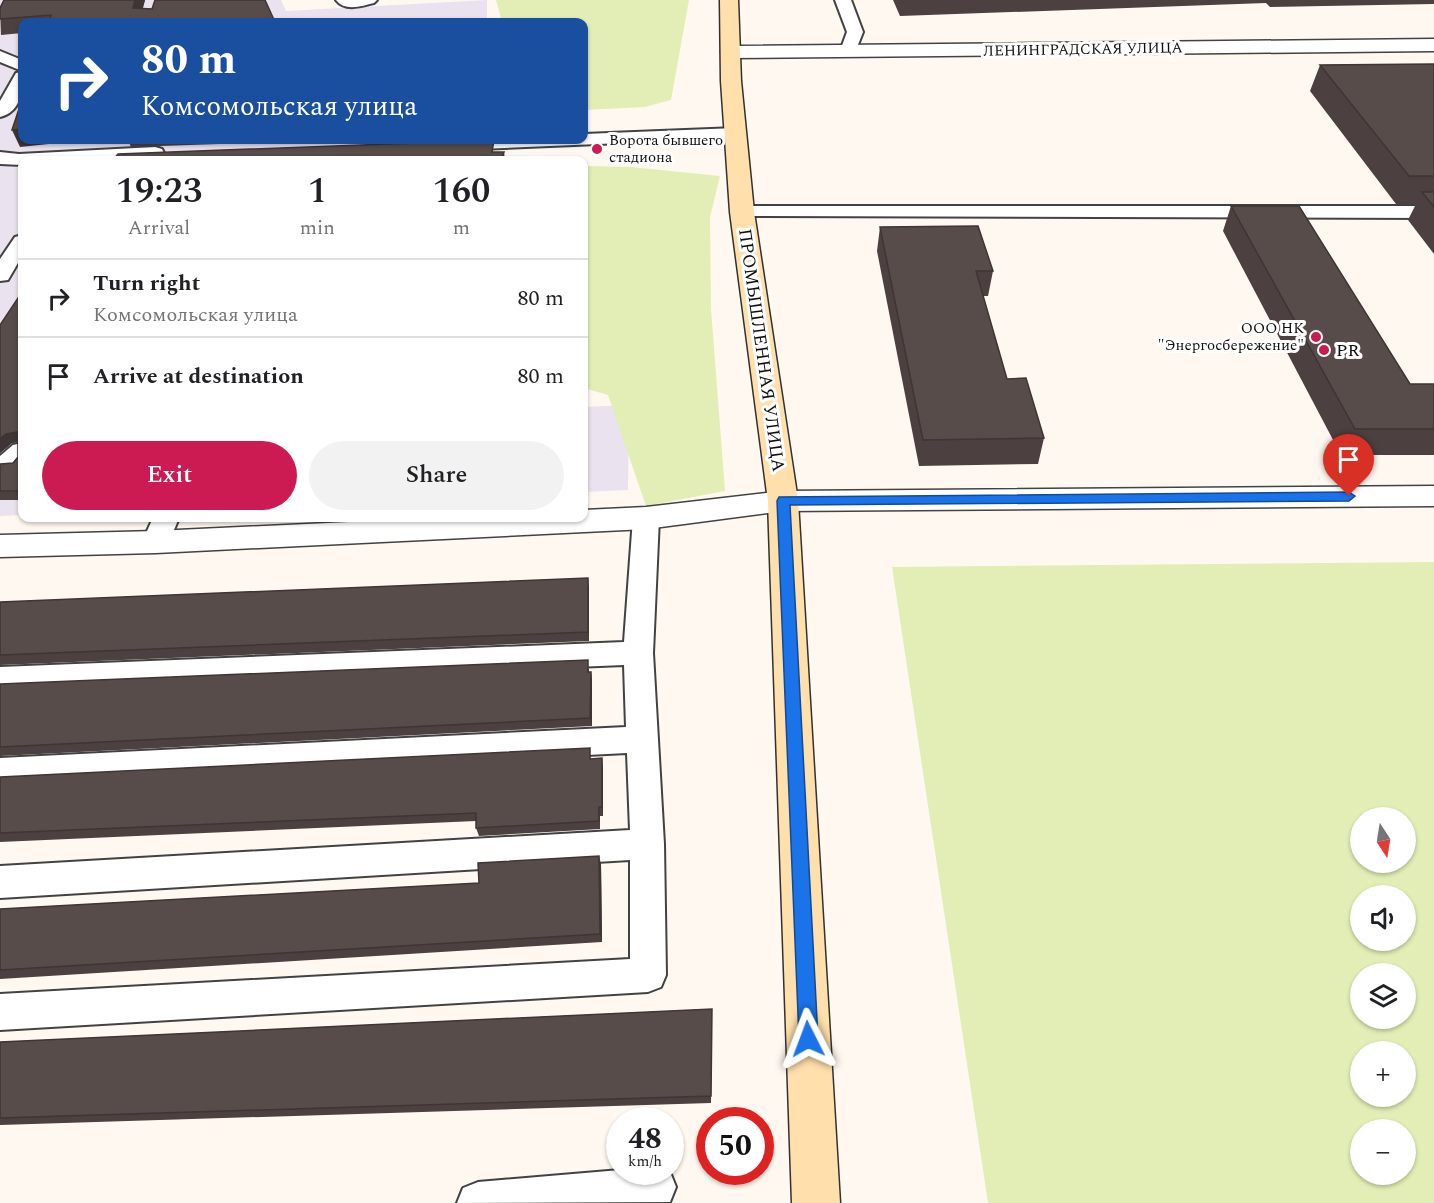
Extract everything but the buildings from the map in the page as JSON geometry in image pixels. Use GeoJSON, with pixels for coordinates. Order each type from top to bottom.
{"type":"FeatureCollection","features":[{"type":"Feature","properties":{"kind":"main road","name":"ПРОМЫШЛЕННАЯ УЛИЦА"},"geometry":{"type":"LineString","coordinates":[[729,0],[742,212],[783,501],[816,1203]]}},
{"type":"Feature","properties":{"kind":"street","name":"ЛЕНИНГРАДСКАЯ УЛИЦА"},"geometry":{"type":"LineString","coordinates":[[731,52],[1434,45]]}},
{"type":"Feature","properties":{"kind":"street"},"geometry":{"type":"LineString","coordinates":[[588,519],[646,518],[783,501],[1434,496]]}},
{"type":"Feature","properties":{"kind":"street"},"geometry":{"type":"LineString","coordinates":[[0,546],[161,530],[484,522]]}},
{"type":"Feature","properties":{"kind":"lane"},"geometry":{"type":"LineString","coordinates":[[344,0],[347,3],[369,0]]}},
{"type":"Feature","properties":{"kind":"lane"},"geometry":{"type":"LineString","coordinates":[[843,0],[855,32],[848,51]]}},
{"type":"Feature","properties":{"kind":"lane"},"geometry":{"type":"LineString","coordinates":[[0,56],[18,64]]}},
{"type":"Feature","properties":{"kind":"lane"},"geometry":{"type":"LineString","coordinates":[[0,112],[18,83]]}},
{"type":"Feature","properties":{"kind":"lane"},"geometry":{"type":"LineString","coordinates":[[588,139],[736,134]]}},
{"type":"Feature","properties":{"kind":"lane"},"geometry":{"type":"LineString","coordinates":[[91,156],[104,144]]}},
{"type":"Feature","properties":{"kind":"lane"},"geometry":{"type":"LineString","coordinates":[[123,156],[174,153]]}},
{"type":"Feature","properties":{"kind":"lane"},"geometry":{"type":"LineString","coordinates":[[0,158],[18,160]]}},
{"type":"Feature","properties":{"kind":"lane"},"geometry":{"type":"LineString","coordinates":[[742,212],[1434,212]]}},
{"type":"Feature","properties":{"kind":"lane"},"geometry":{"type":"LineString","coordinates":[[0,275],[18,247]]}},
{"type":"Feature","properties":{"kind":"lane"},"geometry":{"type":"LineString","coordinates":[[0,464],[9,464],[18,455]]}},
{"type":"Feature","properties":{"kind":"lane"},"geometry":{"type":"LineString","coordinates":[[0,1012],[648,975],[647,844],[638,653],[646,518]]}},
{"type":"Feature","properties":{"kind":"lane"},"geometry":{"type":"LineString","coordinates":[[0,680],[638,653]]}},
{"type":"Feature","properties":{"kind":"lane"},"geometry":{"type":"LineString","coordinates":[[0,771],[643,739]]}},
{"type":"Feature","properties":{"kind":"lane"},"geometry":{"type":"LineString","coordinates":[[0,882],[647,844]]}},
{"type":"Feature","properties":{"kind":"lane"},"geometry":{"type":"LineString","coordinates":[[478,1203],[655,1187]]}},
{"type":"Feature","properties":{"kind":"shaded area"},"geometry":{"type":"Polygon","coordinates":[[[0,0],[281,0],[286,11],[487,0],[487,18],[18,18],[18,144],[492,144],[493,156],[18,156],[18,515],[0,516],[0,0]]]}},
{"type":"Feature","properties":{"kind":"shaded area"},"geometry":{"type":"Polygon","coordinates":[[[629,405],[628,490],[588,492],[588,407],[629,405]]]}},
{"type":"Feature","properties":{"kind":"green space"},"geometry":{"type":"Polygon","coordinates":[[[496,0],[689,0],[671,100],[645,107],[588,110],[588,18],[501,18],[496,0]]]}},
{"type":"Feature","properties":{"kind":"green space"},"geometry":{"type":"Polygon","coordinates":[[[588,166],[631,167],[720,176],[710,217],[711,309],[725,491],[646,506],[608,395],[588,389],[588,166]]]}},
{"type":"Feature","properties":{"kind":"green space"},"geometry":{"type":"Polygon","coordinates":[[[1434,562],[1434,1203],[988,1203],[892,567],[1434,562]]]}},
{"type":"Feature","properties":{"kind":"place","name":"Ворота бывшего стадиона"},"geometry":{"type":"Point","coordinates":[597,149]}},
{"type":"Feature","properties":{"kind":"place","name":"ООО НК \"Энергосбережение\""},"geometry":{"type":"Point","coordinates":[1316,337]}},
{"type":"Feature","properties":{"kind":"place","name":"PR"},"geometry":{"type":"Point","coordinates":[1324,350]}},
{"type":"Feature","properties":{"kind":"route"},"geometry":{"type":"LineString","coordinates":[[808,1039],[783,501],[1349,496]]}}]}
